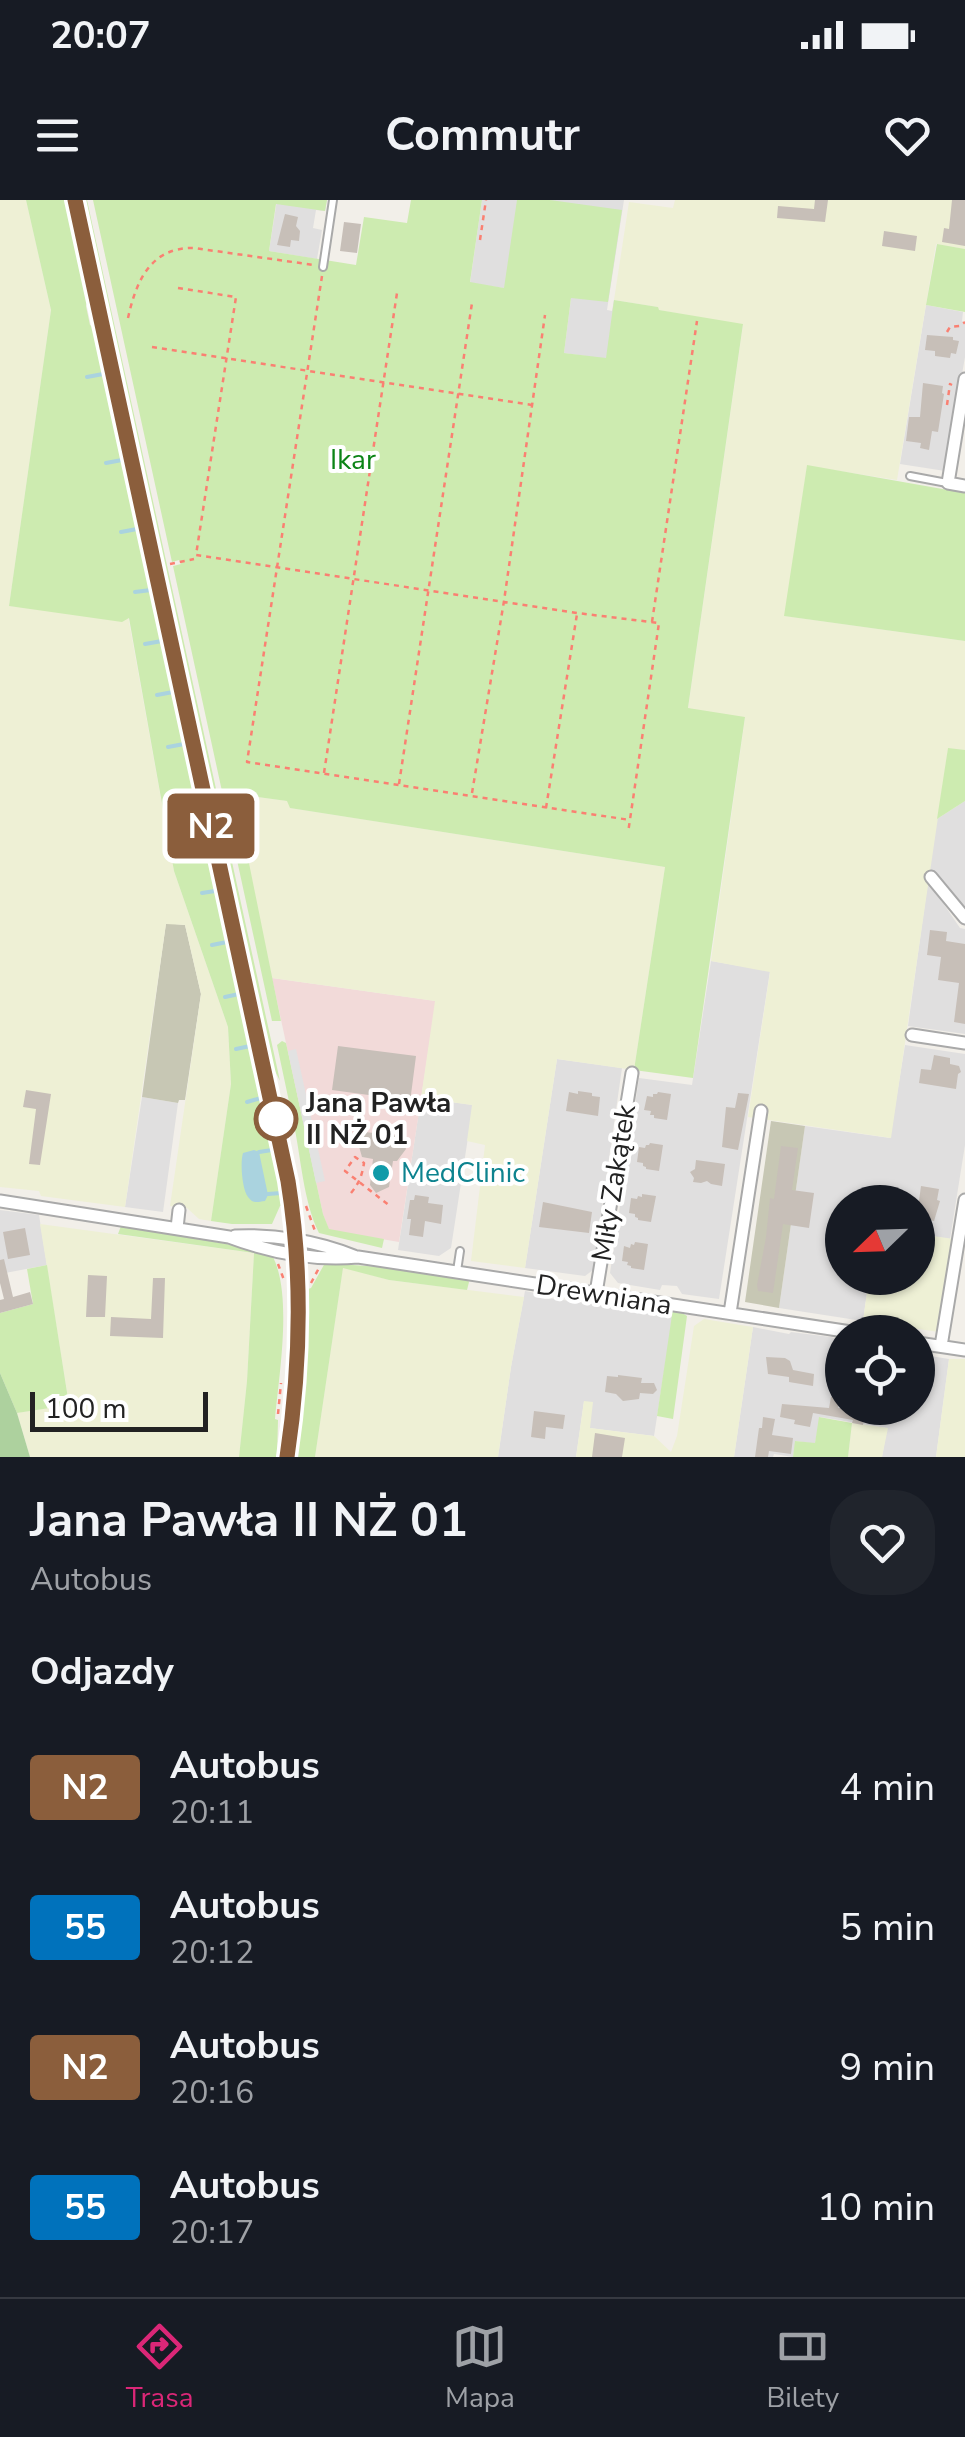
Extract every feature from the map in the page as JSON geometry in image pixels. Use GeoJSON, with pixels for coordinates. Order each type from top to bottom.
{"type":"FeatureCollection","features":[{"type":"Feature","properties":{"kind":"street"},"geometry":{"type":"LineString","coordinates":[[75,200],[281,1144],[300,1304],[287,1457]]}},
{"type":"Feature","properties":{"kind":"street"},"geometry":{"type":"LineString","coordinates":[[965,378],[948,483],[965,486]]}},
{"type":"Feature","properties":{"kind":"street"},"geometry":{"type":"LineString","coordinates":[[931,876],[965,918]]}},
{"type":"Feature","properties":{"kind":"street"},"geometry":{"type":"LineString","coordinates":[[912,1035],[965,1043]]}},
{"type":"Feature","properties":{"kind":"street","name":"Miły Zakątek"},"geometry":{"type":"LineString","coordinates":[[596,1293],[632,1073]]}},
{"type":"Feature","properties":{"kind":"street"},"geometry":{"type":"LineString","coordinates":[[730,1313],[761,1111]]}},
{"type":"Feature","properties":{"kind":"street"},"geometry":{"type":"LineString","coordinates":[[940,1346],[965,1200]]}},
{"type":"Feature","properties":{"kind":"street","name":"Drewniana"},"geometry":{"type":"LineString","coordinates":[[0,1201],[229,1237],[254,1235],[296,1247],[336,1248],[358,1257],[825,1328]]}},
{"type":"Feature","properties":{"kind":"street"},"geometry":{"type":"LineString","coordinates":[[177,1228],[179,1210]]}},
{"type":"Feature","properties":{"kind":"street"},"geometry":{"type":"LineString","coordinates":[[935,1345],[965,1350]]}},
{"type":"Feature","properties":{"kind":"lane"},"geometry":{"type":"LineString","coordinates":[[323,266],[333,200]]}},
{"type":"Feature","properties":{"kind":"lane"},"geometry":{"type":"LineString","coordinates":[[910,476],[948,483]]}},
{"type":"Feature","properties":{"kind":"lane"},"geometry":{"type":"LineString","coordinates":[[457,1272],[460,1251]]}},
{"type":"Feature","properties":{"kind":"path"},"geometry":{"type":"LineString","coordinates":[[480,240],[486,200]]}},
{"type":"Feature","properties":{"kind":"path"},"geometry":{"type":"LineString","coordinates":[[128,318],[140,278],[163,255],[184,248],[323,266],[247,762],[630,820]]}},
{"type":"Feature","properties":{"kind":"path"},"geometry":{"type":"LineString","coordinates":[[178,288],[236,297],[196,554],[658,623],[628,833]]}},
{"type":"Feature","properties":{"kind":"path"},"geometry":{"type":"LineString","coordinates":[[324,774],[397,294]]}},
{"type":"Feature","properties":{"kind":"path"},"geometry":{"type":"LineString","coordinates":[[399,785],[472,303]]}},
{"type":"Feature","properties":{"kind":"path"},"geometry":{"type":"LineString","coordinates":[[472,795],[504,602],[544,315]]}},
{"type":"Feature","properties":{"kind":"path"},"geometry":{"type":"LineString","coordinates":[[652,622],[697,322]]}},
{"type":"Feature","properties":{"kind":"path"},"geometry":{"type":"LineString","coordinates":[[946,332],[965,322]]}},
{"type":"Feature","properties":{"kind":"path"},"geometry":{"type":"LineString","coordinates":[[152,347],[532,405]]}},
{"type":"Feature","properties":{"kind":"path"},"geometry":{"type":"LineString","coordinates":[[170,564],[194,559]]}},
{"type":"Feature","properties":{"kind":"path"},"geometry":{"type":"LineString","coordinates":[[546,808],[578,613]]}},
{"type":"Feature","properties":{"kind":"path"},"geometry":{"type":"LineString","coordinates":[[351,1194],[360,1182],[364,1164],[355,1157],[345,1171],[360,1182],[390,1206]]}},
{"type":"Feature","properties":{"kind":"path"},"geometry":{"type":"LineString","coordinates":[[278,1417],[281,1384]]}},
{"type":"Feature","properties":{"kind":"shaded area"},"geometry":{"type":"Polygon","coordinates":[[[0,200],[26,200],[51,310],[9,606],[128,616],[174,871],[228,1027],[231,1084],[211,1221],[199,1219],[187,1208],[170,1206],[201,994],[185,925],[166,924],[125,1207],[0,1187],[0,200]]]}},
{"type":"Feature","properties":{"kind":"shaded area"},"geometry":{"type":"Polygon","coordinates":[[[277,200],[327,200],[325,211],[316,210],[313,228],[322,230],[317,259],[269,251],[277,200]]]}},
{"type":"Feature","properties":{"kind":"shaded area"},"geometry":{"type":"Polygon","coordinates":[[[482,200],[538,200],[524,291],[470,283],[482,200]]]}},
{"type":"Feature","properties":{"kind":"shaded area"},"geometry":{"type":"Polygon","coordinates":[[[551,200],[624,200],[607,310],[612,311],[614,300],[650,365],[564,353],[571,298],[551,200]]]}},
{"type":"Feature","properties":{"kind":"shaded area"},"geometry":{"type":"Polygon","coordinates":[[[675,200],[965,200],[965,249],[936,244],[897,480],[807,466],[785,616],[965,641],[965,750],[948,749],[891,1138],[748,1117],[770,972],[711,961],[745,718],[688,709],[743,325],[614,300],[629,202],[673,208],[675,200]]]}},
{"type":"Feature","properties":{"kind":"shaded area"},"geometry":{"type":"Polygon","coordinates":[[[926,305],[963,312],[965,323],[965,357],[945,471],[900,464],[926,305]]]}},
{"type":"Feature","properties":{"kind":"shaded area"},"geometry":{"type":"Polygon","coordinates":[[[234,794],[288,801],[291,808],[665,867],[634,1070],[557,1059],[525,1268],[471,1261],[485,1145],[467,1141],[472,1105],[421,1098],[435,1001],[272,978],[234,794]]]}},
{"type":"Feature","properties":{"kind":"shaded area"},"geometry":{"type":"Polygon","coordinates":[[[965,801],[965,911],[929,870],[937,819],[965,801]]]}},
{"type":"Feature","properties":{"kind":"shaded area"},"geometry":{"type":"Polygon","coordinates":[[[928,881],[960,928],[965,929],[965,1034],[908,1026],[928,881]]]}},
{"type":"Feature","properties":{"kind":"shaded area"},"geometry":{"type":"Polygon","coordinates":[[[166,923],[185,925],[201,994],[185,1100],[178,1103],[142,1097],[166,923]]]}},
{"type":"Feature","properties":{"kind":"shaded area"},"geometry":{"type":"Polygon","coordinates":[[[711,961],[770,971],[719,1299],[682,1294],[677,1286],[662,1285],[660,1290],[618,1283],[610,1273],[639,1078],[692,1085],[711,961]]]}},
{"type":"Feature","properties":{"kind":"shaded area"},"geometry":{"type":"Polygon","coordinates":[[[272,978],[436,1001],[399,1242],[329,1230],[272,978]]]}},
{"type":"Feature","properties":{"kind":"shaded area"},"geometry":{"type":"Polygon","coordinates":[[[905,1045],[965,1054],[965,1145],[950,1239],[935,1237],[935,1185],[825,1185],[825,1295],[867,1295],[864,1315],[825,1315],[779,1308],[805,1126],[890,1138],[905,1045]]]}},
{"type":"Feature","properties":{"kind":"shaded area"},"geometry":{"type":"Polygon","coordinates":[[[296,1049],[325,1181],[316,1183],[288,1051],[296,1049]]]}},
{"type":"Feature","properties":{"kind":"shaded area"},"geometry":{"type":"Polygon","coordinates":[[[557,1059],[622,1068],[593,1270],[585,1276],[525,1268],[557,1059]]]}},
{"type":"Feature","properties":{"kind":"shaded area"},"geometry":{"type":"Polygon","coordinates":[[[142,1097],[178,1103],[163,1212],[125,1207],[142,1097]]]}},
{"type":"Feature","properties":{"kind":"shaded area"},"geometry":{"type":"Polygon","coordinates":[[[421,1098],[473,1105],[451,1248],[439,1256],[398,1250],[421,1098]]]}},
{"type":"Feature","properties":{"kind":"shaded area"},"geometry":{"type":"Polygon","coordinates":[[[771,1121],[805,1126],[779,1308],[745,1302],[771,1121]]]}},
{"type":"Feature","properties":{"kind":"shaded area"},"geometry":{"type":"Polygon","coordinates":[[[0,1210],[39,1215],[47,1265],[0,1274],[0,1210]]]}},
{"type":"Feature","properties":{"kind":"shaded area"},"geometry":{"type":"Polygon","coordinates":[[[40,1224],[254,1253],[239,1457],[30,1457],[17,1413],[69,1404],[40,1224]]]}},
{"type":"Feature","properties":{"kind":"shaded area"},"geometry":{"type":"Polygon","coordinates":[[[935,1236],[954,1239],[939,1332],[935,1331],[935,1315],[864,1315],[867,1295],[935,1295],[935,1236]]]}},
{"type":"Feature","properties":{"kind":"shaded area"},"geometry":{"type":"Polygon","coordinates":[[[343,1267],[389,1280],[524,1297],[498,1457],[315,1457],[343,1267]]]}},
{"type":"Feature","properties":{"kind":"shaded area"},"geometry":{"type":"Polygon","coordinates":[[[525,1291],[547,1298],[673,1314],[654,1436],[589,1428],[584,1401],[576,1457],[498,1457],[525,1291]]]}},
{"type":"Feature","properties":{"kind":"shaded area"},"geometry":{"type":"Polygon","coordinates":[[[704,1319],[753,1327],[734,1457],[576,1457],[584,1401],[593,1402],[590,1428],[654,1436],[671,1452],[677,1436],[694,1326],[704,1319]]]}},
{"type":"Feature","properties":{"kind":"shaded area"},"geometry":{"type":"Polygon","coordinates":[[[753,1327],[825,1336],[825,1418],[820,1417],[815,1444],[796,1441],[793,1457],[734,1457],[753,1327]]]}},
{"type":"Feature","properties":{"kind":"shaded area"},"geometry":{"type":"Polygon","coordinates":[[[935,1357],[949,1359],[936,1457],[882,1457],[887,1428],[869,1425],[935,1425],[935,1357]]]}},
{"type":"Feature","properties":{"kind":"shaded area"},"geometry":{"type":"Polygon","coordinates":[[[949,1359],[965,1359],[965,1457],[936,1457],[949,1359]]]}},
{"type":"Feature","properties":{"kind":"shaded area"},"geometry":{"type":"Polygon","coordinates":[[[852,1425],[888,1428],[882,1457],[848,1457],[852,1425]]]}},
{"type":"Feature","properties":{"kind":"green space"},"geometry":{"type":"Polygon","coordinates":[[[26,200],[67,200],[89,297],[86,306],[90,325],[95,329],[275,1155],[284,1205],[272,1224],[211,1221],[231,1084],[228,1027],[174,871],[129,618],[122,622],[9,606],[51,310],[26,200]]]}},
{"type":"Feature","properties":{"kind":"green space"},"geometry":{"type":"Polygon","coordinates":[[[82,200],[87,200],[280,1081],[271,1063],[82,200]]]}},
{"type":"Feature","properties":{"kind":"green space","name":"Ikar"},"geometry":{"type":"Polygon","coordinates":[[[93,200],[327,200],[325,211],[276,204],[269,251],[356,265],[364,217],[407,223],[411,200],[482,200],[470,282],[504,288],[517,200],[550,200],[622,210],[608,302],[571,298],[564,353],[606,358],[614,300],[743,324],[688,708],[745,717],[693,1078],[634,1070],[665,867],[290,808],[287,801],[235,794],[281,1021],[272,1021],[173,566],[181,564],[179,560],[172,562],[93,200]]]}},
{"type":"Feature","properties":{"kind":"green space"},"geometry":{"type":"Polygon","coordinates":[[[937,244],[965,249],[965,312],[926,305],[937,244]]]}},
{"type":"Feature","properties":{"kind":"green space"},"geometry":{"type":"Polygon","coordinates":[[[807,465],[965,493],[965,641],[784,616],[807,465]]]}},
{"type":"Feature","properties":{"kind":"green space"},"geometry":{"type":"Polygon","coordinates":[[[948,748],[965,750],[965,801],[937,819],[948,748]]]}},
{"type":"Feature","properties":{"kind":"green space"},"geometry":{"type":"Polygon","coordinates":[[[286,1043],[329,1229],[384,1239],[382,1248],[319,1233],[303,1178],[293,1120],[298,1119],[296,1111],[291,1111],[277,1045],[286,1043]]]}},
{"type":"Feature","properties":{"kind":"green space"},"geometry":{"type":"Polygon","coordinates":[[[121,1226],[272,1255],[283,1312],[275,1419],[277,1457],[239,1457],[254,1253],[118,1234],[121,1226]]]}},
{"type":"Feature","properties":{"kind":"green space"},"geometry":{"type":"Polygon","coordinates":[[[325,1263],[395,1268],[469,1282],[467,1290],[389,1280],[343,1268],[315,1457],[296,1457],[307,1347],[308,1289],[325,1263]]]}},
{"type":"Feature","properties":{"kind":"green space"},"geometry":{"type":"Polygon","coordinates":[[[47,1265],[69,1405],[17,1413],[0,1373],[0,1313],[33,1304],[27,1269],[47,1265]]]}},
{"type":"Feature","properties":{"kind":"green space"},"geometry":{"type":"Polygon","coordinates":[[[634,1304],[679,1311],[687,1316],[673,1419],[657,1416],[672,1315],[632,1308],[634,1304]]]}},
{"type":"Feature","properties":{"kind":"green space"},"geometry":{"type":"Polygon","coordinates":[[[0,1373],[17,1413],[30,1457],[0,1457],[0,1373]]]}},
{"type":"Feature","properties":{"kind":"green space"},"geometry":{"type":"Polygon","coordinates":[[[819,1417],[825,1418],[825,1425],[852,1425],[848,1457],[793,1457],[795,1441],[815,1443],[819,1417]]]}},
{"type":"Feature","properties":{"kind":"water"},"geometry":{"type":"Polygon","coordinates":[[[259,1152],[268,1195],[265,1201],[252,1201],[244,1188],[243,1153],[259,1152]]]}},
{"type":"Feature","properties":{"kind":"building"},"geometry":{"type":"Polygon","coordinates":[[[815,200],[828,200],[825,222],[777,218],[778,206],[814,209],[815,200]]]}},
{"type":"Feature","properties":{"kind":"building"},"geometry":{"type":"Polygon","coordinates":[[[952,200],[965,200],[965,246],[942,242],[944,228],[949,229],[952,200]]]}},
{"type":"Feature","properties":{"kind":"building"},"geometry":{"type":"Polygon","coordinates":[[[285,214],[298,217],[299,241],[291,240],[290,247],[277,245],[285,214]]]}},
{"type":"Feature","properties":{"kind":"building"},"geometry":{"type":"Polygon","coordinates":[[[344,222],[361,224],[357,253],[340,251],[344,222]]]}},
{"type":"Feature","properties":{"kind":"building"},"geometry":{"type":"Polygon","coordinates":[[[884,231],[917,236],[915,251],[882,246],[884,231]]]}},
{"type":"Feature","properties":{"kind":"building"},"geometry":{"type":"Polygon","coordinates":[[[927,335],[953,337],[959,341],[956,354],[951,353],[950,358],[925,350],[927,335]]]}},
{"type":"Feature","properties":{"kind":"building"},"geometry":{"type":"Polygon","coordinates":[[[923,383],[943,386],[944,394],[938,432],[932,431],[929,450],[920,448],[921,443],[906,441],[909,417],[920,417],[923,383]]]}},
{"type":"Feature","properties":{"kind":"building"},"geometry":{"type":"Polygon","coordinates":[[[930,930],[947,932],[946,941],[965,944],[965,1024],[954,1022],[959,983],[938,980],[941,957],[927,955],[930,930]]]}},
{"type":"Feature","properties":{"kind":"building"},"geometry":{"type":"Polygon","coordinates":[[[338,1046],[416,1056],[409,1110],[374,1105],[376,1096],[332,1090],[338,1046]]]}},
{"type":"Feature","properties":{"kind":"building"},"geometry":{"type":"Polygon","coordinates":[[[934,1055],[950,1058],[950,1064],[959,1066],[956,1089],[919,1083],[921,1069],[931,1070],[934,1055]]]}},
{"type":"Feature","properties":{"kind":"building"},"geometry":{"type":"Polygon","coordinates":[[[26,1090],[51,1094],[40,1165],[29,1164],[36,1109],[23,1107],[26,1090]]]}},
{"type":"Feature","properties":{"kind":"building"},"geometry":{"type":"Polygon","coordinates":[[[569,1092],[600,1097],[598,1116],[566,1111],[569,1092]]]}},
{"type":"Feature","properties":{"kind":"building"},"geometry":{"type":"Polygon","coordinates":[[[658,1092],[671,1094],[667,1120],[654,1118],[651,1111],[644,1110],[647,1096],[658,1092]]]}},
{"type":"Feature","properties":{"kind":"building"},"geometry":{"type":"Polygon","coordinates":[[[738,1093],[749,1094],[738,1150],[722,1147],[726,1107],[735,1108],[738,1093]]]}},
{"type":"Feature","properties":{"kind":"building","name":"MedClinic"},"geometry":{"type":"Polygon","coordinates":[[[365,1132],[401,1136],[406,1149],[393,1161],[389,1187],[376,1193],[370,1185],[373,1159],[362,1157],[358,1143],[365,1132]]]}},
{"type":"Feature","properties":{"kind":"building"},"geometry":{"type":"Polygon","coordinates":[[[650,1143],[663,1145],[659,1171],[646,1169],[637,1162],[639,1147],[650,1143]]]}},
{"type":"Feature","properties":{"kind":"building"},"geometry":{"type":"Polygon","coordinates":[[[781,1146],[798,1148],[792,1190],[814,1193],[809,1228],[783,1224],[773,1293],[758,1291],[757,1285],[781,1146]]]}},
{"type":"Feature","properties":{"kind":"building"},"geometry":{"type":"Polygon","coordinates":[[[696,1160],[725,1164],[722,1186],[693,1182],[690,1172],[695,1169],[696,1160]]]}},
{"type":"Feature","properties":{"kind":"building"},"geometry":{"type":"Polygon","coordinates":[[[935,1188],[939,1189],[935,1218],[935,1188]]]}},
{"type":"Feature","properties":{"kind":"building"},"geometry":{"type":"Polygon","coordinates":[[[642,1194],[656,1196],[651,1222],[638,1220],[629,1213],[631,1198],[642,1194]]]}},
{"type":"Feature","properties":{"kind":"building"},"geometry":{"type":"Polygon","coordinates":[[[415,1195],[429,1197],[428,1203],[443,1205],[441,1224],[425,1221],[423,1237],[409,1235],[411,1219],[407,1219],[410,1200],[415,1195]]]}},
{"type":"Feature","properties":{"kind":"building"},"geometry":{"type":"Polygon","coordinates":[[[543,1202],[592,1212],[589,1233],[539,1227],[543,1202]]]}},
{"type":"Feature","properties":{"kind":"building"},"geometry":{"type":"Polygon","coordinates":[[[25,1228],[30,1255],[8,1259],[3,1232],[25,1228]]]}},
{"type":"Feature","properties":{"kind":"building"},"geometry":{"type":"Polygon","coordinates":[[[635,1242],[648,1244],[644,1270],[631,1268],[622,1261],[624,1246],[630,1248],[635,1242]]]}},
{"type":"Feature","properties":{"kind":"building"},"geometry":{"type":"Polygon","coordinates":[[[4,1259],[13,1297],[30,1292],[33,1304],[0,1313],[0,1300],[4,1299],[0,1260],[4,1259]]]}},
{"type":"Feature","properties":{"kind":"building"},"geometry":{"type":"Polygon","coordinates":[[[88,1275],[107,1276],[105,1317],[86,1317],[88,1275]]]}},
{"type":"Feature","properties":{"kind":"building"},"geometry":{"type":"Polygon","coordinates":[[[153,1278],[165,1278],[163,1338],[110,1336],[111,1317],[151,1319],[153,1278]]]}},
{"type":"Feature","properties":{"kind":"building"},"geometry":{"type":"Polygon","coordinates":[[[766,1357],[785,1358],[793,1370],[814,1374],[813,1386],[768,1374],[766,1357]]]}},
{"type":"Feature","properties":{"kind":"building"},"geometry":{"type":"Polygon","coordinates":[[[607,1376],[642,1378],[641,1383],[654,1383],[657,1390],[653,1394],[640,1393],[639,1399],[623,1401],[616,1394],[605,1392],[607,1376]]]}},
{"type":"Feature","properties":{"kind":"building"},"geometry":{"type":"Polygon","coordinates":[[[782,1404],[825,1408],[825,1415],[813,1413],[810,1427],[794,1424],[795,1420],[780,1417],[782,1404]]]}},
{"type":"Feature","properties":{"kind":"building"},"geometry":{"type":"Polygon","coordinates":[[[534,1411],[565,1415],[563,1429],[546,1427],[545,1439],[531,1437],[534,1411]]]}},
{"type":"Feature","properties":{"kind":"building"},"geometry":{"type":"Polygon","coordinates":[[[763,1417],[775,1419],[772,1435],[793,1438],[791,1454],[769,1451],[768,1457],[755,1457],[763,1417]]]}},
{"type":"Feature","properties":{"kind":"building"},"geometry":{"type":"Polygon","coordinates":[[[595,1433],[625,1438],[622,1457],[592,1457],[595,1433]]]}},
{"type":"Feature","properties":{"kind":"waterway"},"geometry":{"type":"LineString","coordinates":[[87,377],[103,374]]}},
{"type":"Feature","properties":{"kind":"waterway"},"geometry":{"type":"LineString","coordinates":[[106,463],[122,460]]}},
{"type":"Feature","properties":{"kind":"waterway"},"geometry":{"type":"LineString","coordinates":[[121,532],[137,529]]}},
{"type":"Feature","properties":{"kind":"waterway"},"geometry":{"type":"LineString","coordinates":[[135,592],[151,590]]}},
{"type":"Feature","properties":{"kind":"waterway"},"geometry":{"type":"LineString","coordinates":[[145,644],[162,641]]}},
{"type":"Feature","properties":{"kind":"waterway"},"geometry":{"type":"LineString","coordinates":[[157,695],[173,692]]}},
{"type":"Feature","properties":{"kind":"waterway"},"geometry":{"type":"LineString","coordinates":[[168,747],[184,744]]}},
{"type":"Feature","properties":{"kind":"waterway"},"geometry":{"type":"LineString","coordinates":[[202,893],[215,891]]}},
{"type":"Feature","properties":{"kind":"waterway"},"geometry":{"type":"LineString","coordinates":[[212,945],[227,942]]}},
{"type":"Feature","properties":{"kind":"waterway"},"geometry":{"type":"LineString","coordinates":[[225,997],[239,994]]}},
{"type":"Feature","properties":{"kind":"waterway"},"geometry":{"type":"LineString","coordinates":[[236,1049],[250,1046]]}},
{"type":"Feature","properties":{"kind":"waterway"},"geometry":{"type":"LineString","coordinates":[[247,1102],[261,1098]]}},
{"type":"Feature","properties":{"kind":"waterway"},"geometry":{"type":"LineString","coordinates":[[259,1152],[272,1150]]}},
{"type":"Feature","properties":{"kind":"waterway"},"geometry":{"type":"LineString","coordinates":[[268,1194],[281,1193]]}},
{"type":"Feature","properties":{"kind":"bus line","name":"N2"},"geometry":{"type":"LineString","coordinates":[[75,200],[288,1181],[300,1321],[287,1457]]}},
{"type":"Feature","properties":{"kind":"place","name":"Jana Pawła II NŻ 01"},"geometry":{"type":"Point","coordinates":[276,1119]}},
{"type":"Feature","properties":{"kind":"place","name":"MedClinic"},"geometry":{"type":"Point","coordinates":[381,1173]}}]}
